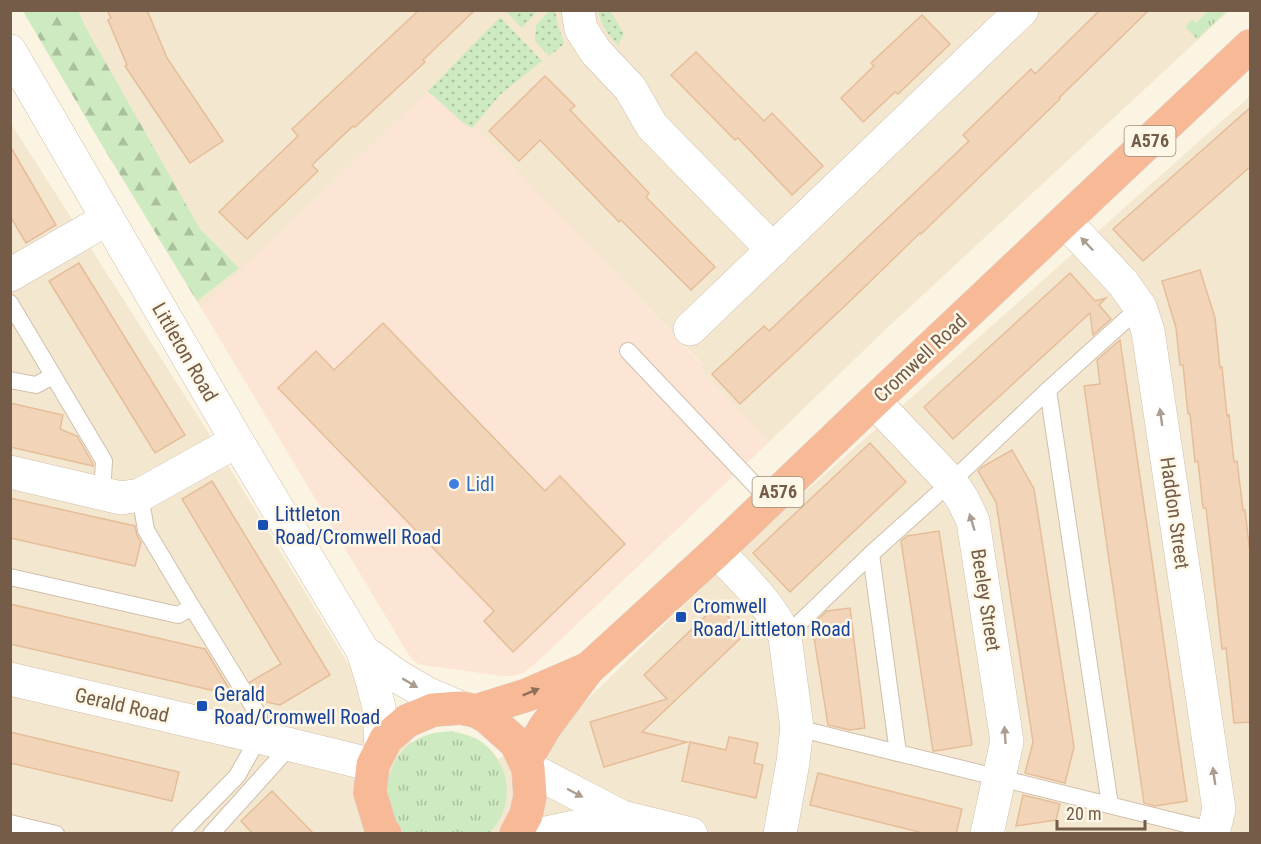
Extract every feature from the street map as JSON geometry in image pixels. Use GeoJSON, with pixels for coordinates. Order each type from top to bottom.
{"type":"FeatureCollection","features":[{"type":"Feature","properties":{"kind":"highway","name":"Cromwell Road"},"geometry":{"type":"LineString","coordinates":[[527,765],[545,727],[588,669],[717,551],[1251,46]]}},
{"type":"Feature","properties":{"kind":"highway","name":"Cromwell Road"},"geometry":{"type":"LineString","coordinates":[[468,710],[527,694],[588,669]]}},
{"type":"Feature","properties":{"kind":"highway","name":"A576"},"geometry":{"type":"LineString","coordinates":[[377,757],[386,740],[407,721],[433,710],[468,710]]}},
{"type":"Feature","properties":{"kind":"highway"},"geometry":{"type":"LineString","coordinates":[[468,710],[487,717],[516,742],[527,765],[530,796],[526,815],[516,834]]}},
{"type":"Feature","properties":{"kind":"highway"},"geometry":{"type":"LineString","coordinates":[[377,757],[370,793],[381,832]]}},
{"type":"Feature","properties":{"kind":"street"},"geometry":{"type":"LineString","coordinates":[[578,10],[581,29],[586,37],[596,52],[630,88],[652,126],[772,250]]}},
{"type":"Feature","properties":{"kind":"street"},"geometry":{"type":"LineString","coordinates":[[690,329],[1012,14]]}},
{"type":"Feature","properties":{"kind":"street","name":"Littleton Road"},"geometry":{"type":"LineString","coordinates":[[10,51],[237,441],[363,651],[379,707],[377,757]]}},
{"type":"Feature","properties":{"kind":"street"},"geometry":{"type":"LineString","coordinates":[[10,275],[107,219]]}},
{"type":"Feature","properties":{"kind":"street","name":"Haddon Street"},"geometry":{"type":"LineString","coordinates":[[1065,221],[1123,284],[1140,307],[1148,331],[1219,808],[1214,832]]}},
{"type":"Feature","properties":{"kind":"street","name":"Beeley Street"},"geometry":{"type":"LineString","coordinates":[[874,401],[951,482],[973,521],[1007,741],[987,834]]}},
{"type":"Feature","properties":{"kind":"street"},"geometry":{"type":"LineString","coordinates":[[10,472],[122,498],[140,495],[237,441]]}},
{"type":"Feature","properties":{"kind":"street"},"geometry":{"type":"LineString","coordinates":[[717,551],[772,612],[784,636],[797,728],[780,834]]}},
{"type":"Feature","properties":{"kind":"street","name":"Littleton Road"},"geometry":{"type":"LineString","coordinates":[[363,651],[428,694],[468,710]]}},
{"type":"Feature","properties":{"kind":"street","name":"Gerald Road"},"geometry":{"type":"LineString","coordinates":[[10,679],[291,745],[377,757]]}},
{"type":"Feature","properties":{"kind":"street"},"geometry":{"type":"LineString","coordinates":[[527,765],[621,817],[691,834]]}},
{"type":"Feature","properties":{"kind":"street"},"geometry":{"type":"LineString","coordinates":[[542,834],[621,817]]}},
{"type":"Feature","properties":{"kind":"lane"},"geometry":{"type":"LineString","coordinates":[[10,303],[104,460],[102,494]]}},
{"type":"Feature","properties":{"kind":"lane"},"geometry":{"type":"LineString","coordinates":[[784,636],[1140,307]]}},
{"type":"Feature","properties":{"kind":"lane"},"geometry":{"type":"LineString","coordinates":[[628,351],[770,501]]}},
{"type":"Feature","properties":{"kind":"lane"},"geometry":{"type":"LineString","coordinates":[[10,380],[36,386],[53,376]]}},
{"type":"Feature","properties":{"kind":"lane"},"geometry":{"type":"LineString","coordinates":[[1048,390],[1110,805]]}},
{"type":"Feature","properties":{"kind":"lane"},"geometry":{"type":"LineString","coordinates":[[140,495],[146,530],[259,716],[259,737],[237,776],[180,834]]}},
{"type":"Feature","properties":{"kind":"lane"},"geometry":{"type":"LineString","coordinates":[[871,554],[898,753]]}},
{"type":"Feature","properties":{"kind":"lane"},"geometry":{"type":"LineString","coordinates":[[10,577],[178,615],[192,607]]}},
{"type":"Feature","properties":{"kind":"lane"},"geometry":{"type":"LineString","coordinates":[[797,728],[1214,832]]}},
{"type":"Feature","properties":{"kind":"lane"},"geometry":{"type":"LineString","coordinates":[[211,834],[291,745]]}},
{"type":"Feature","properties":{"kind":"lane"},"geometry":{"type":"LineString","coordinates":[[10,823],[56,834]]}},
{"type":"Feature","properties":{"kind":"shaded area"},"geometry":{"type":"Polygon","coordinates":[[[23,11],[1229,11],[883,332],[769,442],[699,369],[703,365],[477,130],[462,122],[428,92],[201,308],[23,11]]]}},
{"type":"Feature","properties":{"kind":"shaded area"},"geometry":{"type":"Polygon","coordinates":[[[428,91],[462,122],[477,130],[493,145],[703,366],[700,370],[769,442],[535,664],[523,673],[513,676],[418,664],[410,657],[201,308],[428,91]]]}},
{"type":"Feature","properties":{"kind":"shaded area"},"geometry":{"type":"Polygon","coordinates":[[[1250,96],[1250,833],[11,833],[10,122],[203,424],[351,668],[449,787],[564,722],[760,532],[1250,96]]]}},
{"type":"Feature","properties":{"kind":"green space"},"geometry":{"type":"Polygon","coordinates":[[[506,10],[537,11],[522,28],[506,10]]]}},
{"type":"Feature","properties":{"kind":"green space"},"geometry":{"type":"Polygon","coordinates":[[[23,11],[78,11],[200,229],[239,268],[197,301],[96,135],[23,11]]]}},
{"type":"Feature","properties":{"kind":"green space"},"geometry":{"type":"Polygon","coordinates":[[[549,11],[555,11],[564,44],[549,56],[535,41],[536,25],[549,11]]]}},
{"type":"Feature","properties":{"kind":"green space"},"geometry":{"type":"Polygon","coordinates":[[[598,11],[610,11],[624,34],[618,45],[606,30],[598,11]]]}},
{"type":"Feature","properties":{"kind":"green space"},"geometry":{"type":"Polygon","coordinates":[[[1208,11],[1227,11],[1197,39],[1185,27],[1192,19],[1196,23],[1208,11]]]}},
{"type":"Feature","properties":{"kind":"green space"},"geometry":{"type":"Polygon","coordinates":[[[500,17],[542,61],[501,94],[472,128],[462,122],[428,91],[500,17]]]}},
{"type":"Feature","properties":{"kind":"green space"},"geometry":{"type":"Polygon","coordinates":[[[452,731],[480,741],[493,752],[500,763],[507,787],[503,811],[489,833],[405,834],[390,808],[389,779],[393,766],[410,744],[427,735],[452,731]]]}},
{"type":"Feature","properties":{"kind":"building"},"geometry":{"type":"Polygon","coordinates":[[[107,10],[147,10],[167,58],[223,141],[190,163],[125,66],[127,65],[108,20],[111,18],[107,10]]]}},
{"type":"Feature","properties":{"kind":"building"},"geometry":{"type":"Polygon","coordinates":[[[419,10],[475,10],[423,60],[425,62],[312,165],[318,171],[247,239],[219,212],[298,136],[292,129],[419,10]]]}},
{"type":"Feature","properties":{"kind":"building"},"geometry":{"type":"Polygon","coordinates":[[[1100,10],[1149,10],[921,234],[740,404],[712,374],[764,326],[769,331],[969,141],[963,135],[1031,69],[1035,74],[1100,10]]]}},
{"type":"Feature","properties":{"kind":"building"},"geometry":{"type":"Polygon","coordinates":[[[922,15],[950,44],[898,94],[895,92],[863,122],[841,98],[874,66],[871,63],[922,15]]]}},
{"type":"Feature","properties":{"kind":"building"},"geometry":{"type":"Polygon","coordinates":[[[696,52],[764,121],[772,113],[823,166],[792,195],[738,138],[735,140],[671,75],[696,52]]]}},
{"type":"Feature","properties":{"kind":"building"},"geometry":{"type":"Polygon","coordinates":[[[545,76],[575,106],[570,110],[649,193],[646,197],[715,267],[691,290],[621,220],[619,222],[540,140],[519,161],[489,131],[545,76]]]}},
{"type":"Feature","properties":{"kind":"building"},"geometry":{"type":"Polygon","coordinates":[[[1251,107],[1251,166],[1143,261],[1113,229],[1251,107]]]}},
{"type":"Feature","properties":{"kind":"building"},"geometry":{"type":"Polygon","coordinates":[[[10,146],[56,225],[26,243],[10,216],[10,146]]]}},
{"type":"Feature","properties":{"kind":"building"},"geometry":{"type":"Polygon","coordinates":[[[79,263],[185,435],[155,453],[49,281],[79,263]]]}},
{"type":"Feature","properties":{"kind":"building"},"geometry":{"type":"Polygon","coordinates":[[[1200,270],[1215,318],[1227,416],[1229,415],[1234,462],[1237,461],[1251,562],[1251,722],[1234,723],[1226,648],[1222,649],[1206,508],[1203,508],[1198,461],[1195,462],[1183,365],[1180,365],[1176,328],[1162,281],[1200,270]]]}},
{"type":"Feature","properties":{"kind":"building"},"geometry":{"type":"Polygon","coordinates":[[[1070,273],[1095,301],[1106,298],[1099,305],[1111,319],[1093,335],[1090,313],[953,439],[924,407],[1070,273]]]}},
{"type":"Feature","properties":{"kind":"building","name":"Lidl"},"geometry":{"type":"Polygon","coordinates":[[[383,323],[545,491],[560,476],[625,544],[513,652],[484,621],[494,611],[278,388],[316,351],[334,370],[383,323]]]}},
{"type":"Feature","properties":{"kind":"building"},"geometry":{"type":"Polygon","coordinates":[[[1120,340],[1187,801],[1155,806],[1144,803],[1084,386],[1100,384],[1097,360],[1120,340]]]}},
{"type":"Feature","properties":{"kind":"building"},"geometry":{"type":"Polygon","coordinates":[[[10,403],[63,415],[60,429],[77,436],[93,466],[10,447],[10,403]]]}},
{"type":"Feature","properties":{"kind":"building"},"geometry":{"type":"Polygon","coordinates":[[[870,443],[906,482],[790,592],[753,553],[870,443]]]}},
{"type":"Feature","properties":{"kind":"building"},"geometry":{"type":"Polygon","coordinates":[[[1012,450],[1034,489],[1074,747],[1065,783],[1025,773],[1033,742],[996,502],[978,471],[1012,450]]]}},
{"type":"Feature","properties":{"kind":"building"},"geometry":{"type":"Polygon","coordinates":[[[212,481],[330,675],[280,705],[262,701],[250,682],[281,664],[182,499],[212,481]]]}},
{"type":"Feature","properties":{"kind":"building"},"geometry":{"type":"Polygon","coordinates":[[[10,498],[135,526],[141,542],[135,566],[10,538],[10,498]]]}},
{"type":"Feature","properties":{"kind":"building"},"geometry":{"type":"Polygon","coordinates":[[[939,531],[972,745],[933,751],[901,541],[907,536],[939,531]]]}},
{"type":"Feature","properties":{"kind":"building"},"geometry":{"type":"Polygon","coordinates":[[[10,604],[205,649],[233,695],[10,644],[10,604]]]}},
{"type":"Feature","properties":{"kind":"building"},"geometry":{"type":"Polygon","coordinates":[[[717,605],[745,634],[642,732],[687,742],[604,767],[590,722],[667,699],[644,675],[717,605]]]}},
{"type":"Feature","properties":{"kind":"building"},"geometry":{"type":"Polygon","coordinates":[[[850,608],[865,728],[850,730],[828,725],[812,625],[827,611],[850,608]]]}},
{"type":"Feature","properties":{"kind":"building"},"geometry":{"type":"Polygon","coordinates":[[[10,732],[179,772],[172,801],[10,763],[10,732]]]}},
{"type":"Feature","properties":{"kind":"building"},"geometry":{"type":"Polygon","coordinates":[[[729,737],[758,743],[754,763],[763,765],[756,798],[682,781],[690,742],[726,750],[729,737]]]}},
{"type":"Feature","properties":{"kind":"building"},"geometry":{"type":"Polygon","coordinates":[[[818,773],[962,809],[956,834],[927,834],[810,805],[818,773]]]}},
{"type":"Feature","properties":{"kind":"building"},"geometry":{"type":"Polygon","coordinates":[[[272,791],[314,834],[253,834],[241,821],[272,791]]]}},
{"type":"Feature","properties":{"kind":"building"},"geometry":{"type":"Polygon","coordinates":[[[1023,795],[1060,804],[1056,820],[1016,826],[1023,795]]]}},
{"type":"Feature","properties":{"kind":"place","name":"Lidl"},"geometry":{"type":"Point","coordinates":[454,484]}},
{"type":"Feature","properties":{"kind":"place","name":"Littleton Road/Cromwell Road"},"geometry":{"type":"Point","coordinates":[263,525]}},
{"type":"Feature","properties":{"kind":"place","name":"Cromwell Road/Littleton Road"},"geometry":{"type":"Point","coordinates":[681,617]}},
{"type":"Feature","properties":{"kind":"place","name":"Gerald Road/Cromwell Road"},"geometry":{"type":"Point","coordinates":[202,706]}}]}
